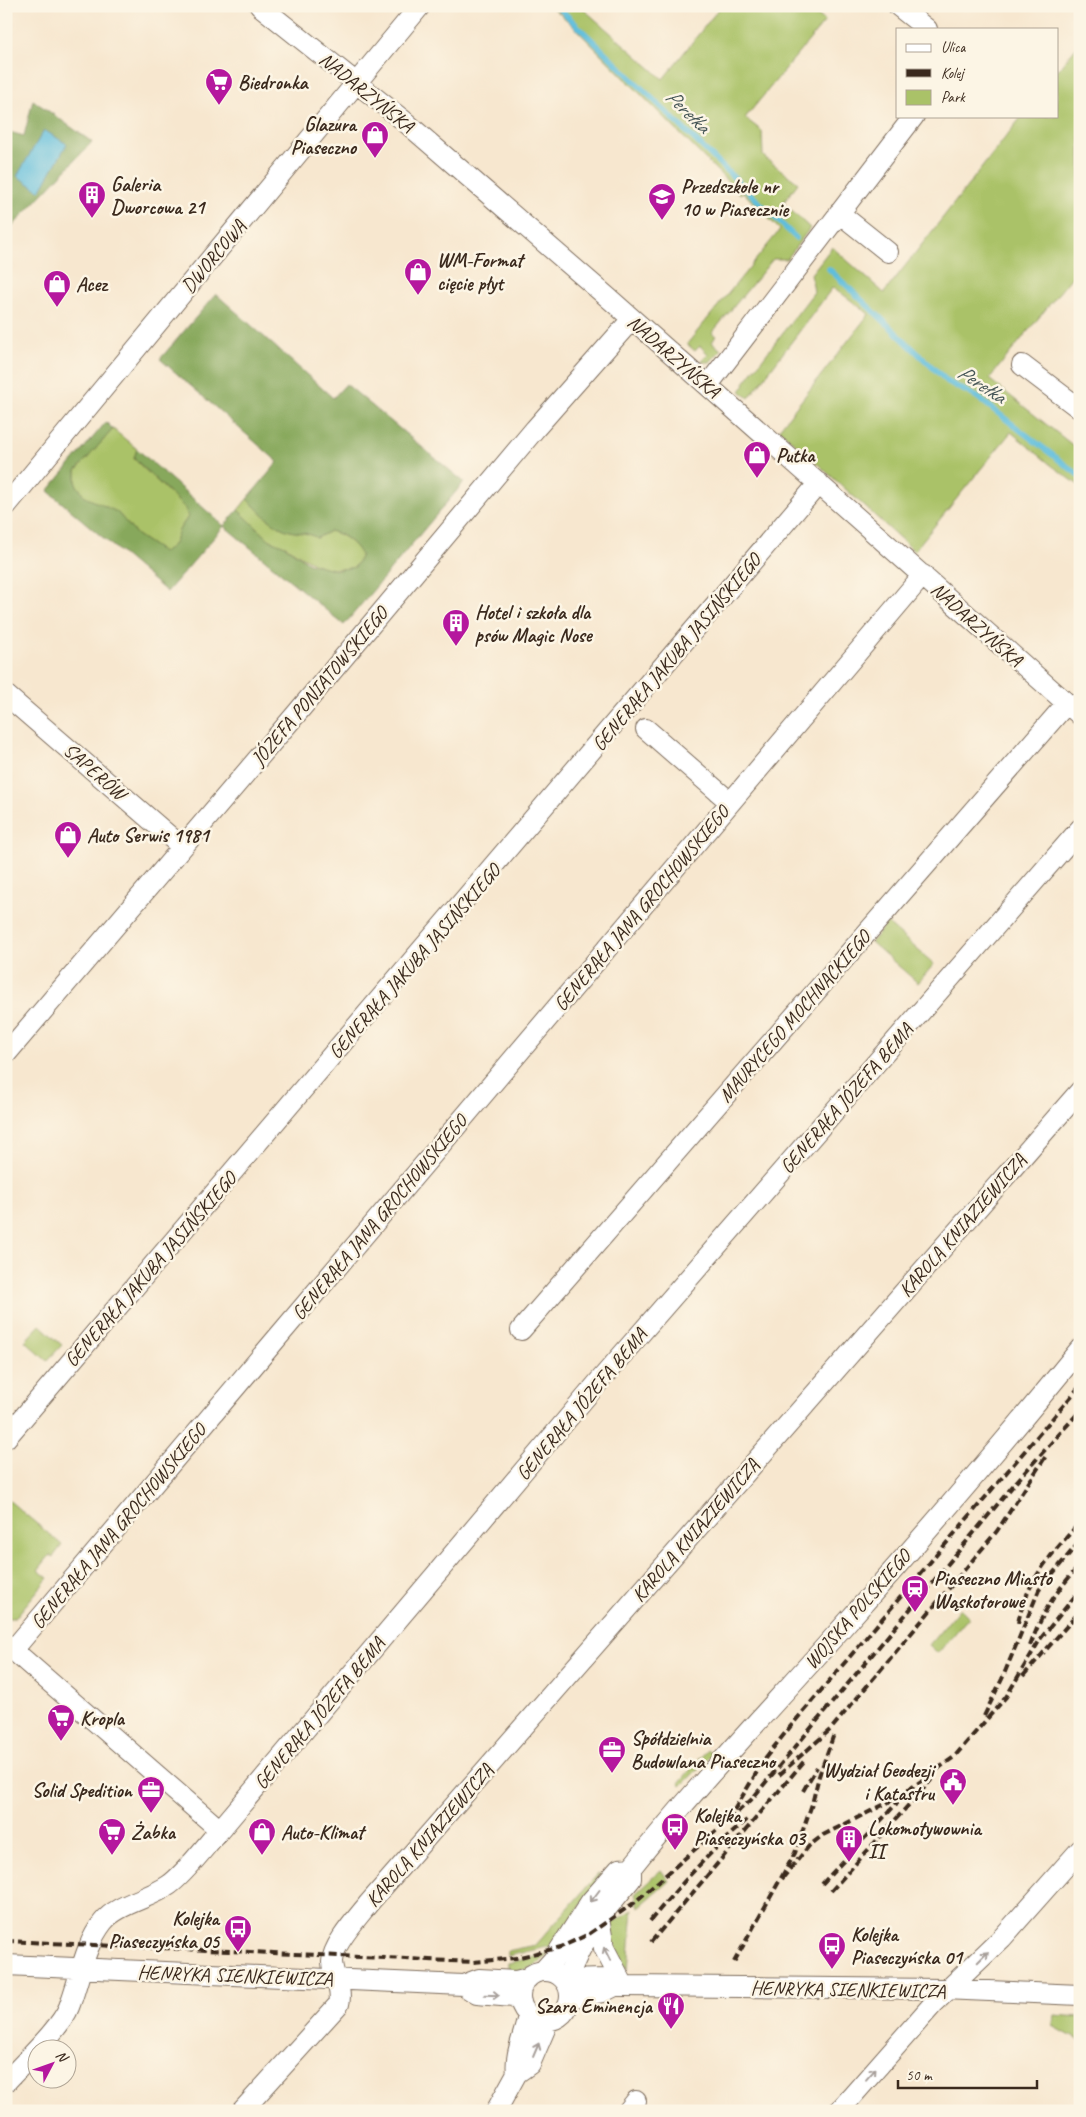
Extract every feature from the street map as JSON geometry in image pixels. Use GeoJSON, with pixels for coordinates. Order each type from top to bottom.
{"type":"FeatureCollection","features":[{"type":"Feature","properties":{"kind":"street","name":"NADARZYŃSKA"},"geometry":{"type":"LineString","coordinates":[[260,6],[403,120],[708,385],[1073,709]]}},
{"type":"Feature","properties":{"kind":"street","name":"DWORCOWA"},"geometry":{"type":"LineString","coordinates":[[6,506],[420,6]]}},
{"type":"Feature","properties":{"kind":"street"},"geometry":{"type":"LineString","coordinates":[[898,6],[926,28]]}},
{"type":"Feature","properties":{"kind":"street"},"geometry":{"type":"LineString","coordinates":[[708,385],[912,118]]}},
{"type":"Feature","properties":{"kind":"street"},"geometry":{"type":"LineString","coordinates":[[839,214],[888,252]]}},
{"type":"Feature","properties":{"kind":"street","name":"JÓZEFA PONIATOWSKIEGO"},"geometry":{"type":"LineString","coordinates":[[6,1054],[534,429],[632,319]]}},
{"type":"Feature","properties":{"kind":"street"},"geometry":{"type":"LineString","coordinates":[[1022,366],[1080,409]]}},
{"type":"Feature","properties":{"kind":"street","name":"GENERAŁA JAKUBA JASIŃSKIEGO"},"geometry":{"type":"LineString","coordinates":[[6,1438],[819,483]]}},
{"type":"Feature","properties":{"kind":"street","name":"GENERAŁA JANA GROCHOWSKIEGO"},"geometry":{"type":"LineString","coordinates":[[220,1830],[10,1647],[923,575]]}},
{"type":"Feature","properties":{"kind":"street","name":"SAPERÓW"},"geometry":{"type":"LineString","coordinates":[[6,695],[182,847]]}},
{"type":"Feature","properties":{"kind":"street","name":"MAURYCEGO MOCHNACKIEGO"},"geometry":{"type":"LineString","coordinates":[[521,1330],[1073,709]]}},
{"type":"Feature","properties":{"kind":"street"},"geometry":{"type":"LineString","coordinates":[[646,729],[730,802]]}},
{"type":"Feature","properties":{"kind":"street","name":"GENERAŁA JÓZEFA BEMA"},"geometry":{"type":"LineString","coordinates":[[6,2082],[62,2021],[70,2006],[95,1931],[116,1911],[149,1897],[170,1884],[220,1830],[601,1379],[1080,829]]}},
{"type":"Feature","properties":{"kind":"street","name":"KAROLA KNIAZIEWICZA"},"geometry":{"type":"LineString","coordinates":[[242,2111],[338,2004],[340,1994],[332,1963],[335,1949],[369,1902],[1080,1091]]}},
{"type":"Feature","properties":{"kind":"street","name":"WOJSKA POLSKIEGO"},"geometry":{"type":"LineString","coordinates":[[568,1989],[580,1950],[599,1918],[631,1879],[631,1868],[685,1802],[843,1627],[1080,1349]]}},
{"type":"Feature","properties":{"kind":"street"},"geometry":{"type":"LineString","coordinates":[[839,2111],[947,1990],[1002,1938],[1080,1850]]}},
{"type":"Feature","properties":{"kind":"street","name":"WOJSKA POLSKIEGO"},"geometry":{"type":"LineString","coordinates":[[535,1974],[553,1960],[591,1901],[605,1883],[618,1869],[631,1868]]}},
{"type":"Feature","properties":{"kind":"street"},"geometry":{"type":"LineString","coordinates":[[599,1918],[604,1948],[620,1986]]}},
{"type":"Feature","properties":{"kind":"street","name":"HENRYKA SIENKIEWICZA"},"geometry":{"type":"LineString","coordinates":[[6,1965],[463,1985],[478,1979],[516,1981],[535,1974]]}},
{"type":"Feature","properties":{"kind":"street"},"geometry":{"type":"LineString","coordinates":[[518,2073],[516,2064],[524,2009],[521,1989],[535,1974],[555,1973],[568,1989],[566,2010],[555,2019],[548,2022],[538,2021],[524,2009]]}},
{"type":"Feature","properties":{"kind":"street","name":"HENRYKA SIENKIEWICZA"},"geometry":{"type":"LineString","coordinates":[[463,1985],[478,1994],[513,1997],[524,2009]]}},
{"type":"Feature","properties":{"kind":"street","name":"HENRYKA SIENKIEWICZA"},"geometry":{"type":"LineString","coordinates":[[568,1989],[603,1992],[620,1986],[947,1990],[1080,1995]]}},
{"type":"Feature","properties":{"kind":"street"},"geometry":{"type":"LineString","coordinates":[[496,2111],[518,2073],[530,2064],[548,2022]]}},
{"type":"Feature","properties":{"kind":"green space"},"geometry":{"type":"Polygon","coordinates":[[[551,6],[580,6],[663,79],[721,6],[807,6],[825,21],[745,118],[762,131],[763,156],[798,183],[783,203],[810,228],[787,259],[773,259],[712,333],[716,336],[712,342],[721,350],[710,362],[701,362],[708,354],[700,346],[695,351],[687,344],[780,230],[743,192],[740,194],[551,6]]]}},
{"type":"Feature","properties":{"kind":"green space"},"geometry":{"type":"Polygon","coordinates":[[[1080,42],[1080,267],[989,379],[1080,451],[1080,486],[1011,432],[914,551],[779,429],[869,314],[833,287],[749,398],[740,391],[745,385],[744,383],[814,292],[811,274],[832,247],[884,293],[1020,118],[1058,118],[1058,70],[1080,42]]]}},
{"type":"Feature","properties":{"kind":"green space"},"geometry":{"type":"Polygon","coordinates":[[[33,100],[92,142],[6,233],[6,131],[24,136],[33,100]]]}},
{"type":"Feature","properties":{"kind":"green space"},"geometry":{"type":"Polygon","coordinates":[[[216,294],[333,398],[346,384],[464,482],[344,625],[224,526],[238,510],[270,540],[285,546],[309,563],[337,570],[355,567],[361,555],[348,540],[330,531],[317,538],[284,529],[267,518],[247,499],[278,462],[160,359],[216,294]]]}},
{"type":"Feature","properties":{"kind":"green space"},"geometry":{"type":"Polygon","coordinates":[[[106,422],[113,429],[76,471],[76,484],[85,497],[117,512],[137,535],[164,553],[174,544],[179,530],[188,517],[185,508],[134,458],[137,449],[224,526],[167,592],[48,491],[106,422]]]}},
{"type":"Feature","properties":{"kind":"green space"},"geometry":{"type":"Polygon","coordinates":[[[113,429],[137,449],[134,459],[185,508],[188,517],[179,530],[174,544],[164,553],[137,535],[117,512],[85,497],[76,484],[76,471],[113,429]]]}},
{"type":"Feature","properties":{"kind":"green space"},"geometry":{"type":"Polygon","coordinates":[[[247,499],[267,518],[284,529],[317,538],[330,531],[348,540],[362,555],[355,567],[345,569],[327,568],[311,562],[287,547],[271,540],[257,529],[238,510],[247,499]]]}},
{"type":"Feature","properties":{"kind":"green space"},"geometry":{"type":"Polygon","coordinates":[[[887,923],[934,964],[918,983],[871,942],[887,923]]]}},
{"type":"Feature","properties":{"kind":"green space"},"geometry":{"type":"Polygon","coordinates":[[[40,1325],[62,1345],[47,1361],[25,1341],[40,1325]]]}},
{"type":"Feature","properties":{"kind":"green space"},"geometry":{"type":"Polygon","coordinates":[[[6,1498],[62,1545],[53,1557],[50,1555],[38,1570],[48,1578],[15,1618],[6,1618],[6,1498]]]}},
{"type":"Feature","properties":{"kind":"green space"},"geometry":{"type":"Polygon","coordinates":[[[960,1608],[969,1617],[938,1653],[929,1645],[960,1608]]]}},
{"type":"Feature","properties":{"kind":"green space"},"geometry":{"type":"Polygon","coordinates":[[[707,1750],[714,1753],[681,1786],[679,1783],[707,1750]]]}},
{"type":"Feature","properties":{"kind":"green space"},"geometry":{"type":"Polygon","coordinates":[[[661,1870],[669,1881],[639,1907],[635,1894],[661,1870]]]}},
{"type":"Feature","properties":{"kind":"green space"},"geometry":{"type":"Polygon","coordinates":[[[598,1874],[602,1874],[555,1945],[508,1956],[508,1951],[536,1945],[598,1874]]]}},
{"type":"Feature","properties":{"kind":"green space"},"geometry":{"type":"Polygon","coordinates":[[[633,1909],[628,1969],[616,1956],[609,1926],[633,1909]]]}},
{"type":"Feature","properties":{"kind":"green space"},"geometry":{"type":"Polygon","coordinates":[[[549,1954],[530,1968],[508,1973],[508,1963],[549,1954]]]}},
{"type":"Feature","properties":{"kind":"green space"},"geometry":{"type":"Polygon","coordinates":[[[1055,2015],[1080,2017],[1080,2041],[1053,2026],[1055,2015]]]}},
{"type":"Feature","properties":{"kind":"water"},"geometry":{"type":"Polygon","coordinates":[[[44,130],[67,144],[40,191],[17,176],[44,130]]]}},
{"type":"Feature","properties":{"kind":"waterway","name":"Perełka"},"geometry":{"type":"LineString","coordinates":[[557,6],[796,238]]}},
{"type":"Feature","properties":{"kind":"waterway","name":"Perełka"},"geometry":{"type":"LineString","coordinates":[[829,269],[948,382],[977,397],[1080,476]]}},
{"type":"Feature","properties":{"kind":"railway"},"geometry":{"type":"LineString","coordinates":[[734,1810],[766,1757],[790,1727],[1080,1386]]}},
{"type":"Feature","properties":{"kind":"railway"},"geometry":{"type":"LineString","coordinates":[[6,1941],[473,1962],[516,1958],[561,1947],[589,1934],[634,1903],[751,1800],[1017,1481],[1080,1411]]}},
{"type":"Feature","properties":{"kind":"railway"},"geometry":{"type":"LineString","coordinates":[[779,1775],[831,1729],[997,1531],[1046,1456]]}},
{"type":"Feature","properties":{"kind":"railway"},"geometry":{"type":"LineString","coordinates":[[1018,1623],[1022,1607],[1034,1580],[1050,1556],[1080,1522]]}},
{"type":"Feature","properties":{"kind":"railway"},"geometry":{"type":"LineString","coordinates":[[984,1716],[1002,1679],[1039,1590],[1080,1541]]}},
{"type":"Feature","properties":{"kind":"railway"},"geometry":{"type":"LineString","coordinates":[[1030,1646],[1050,1602],[1080,1565]]}},
{"type":"Feature","properties":{"kind":"railway"},"geometry":{"type":"LineString","coordinates":[[782,1879],[809,1846],[823,1835],[887,1803],[954,1757],[1006,1697],[1041,1638],[1080,1590]]}},
{"type":"Feature","properties":{"kind":"railway"},"geometry":{"type":"LineString","coordinates":[[1023,1676],[1080,1611]]}},
{"type":"Feature","properties":{"kind":"railway"},"geometry":{"type":"LineString","coordinates":[[734,1962],[795,1853],[834,1734]]}},
{"type":"Feature","properties":{"kind":"railway"},"geometry":{"type":"LineString","coordinates":[[651,1942],[806,1759]]}},
{"type":"Feature","properties":{"kind":"railway"},"geometry":{"type":"LineString","coordinates":[[803,1791],[817,1767]]}},
{"type":"Feature","properties":{"kind":"railway"},"geometry":{"type":"LineString","coordinates":[[831,1891],[933,1778]]}},
{"type":"Feature","properties":{"kind":"railway"},"geometry":{"type":"LineString","coordinates":[[822,1884],[898,1802]]}},
{"type":"Feature","properties":{"kind":"railway"},"geometry":{"type":"LineString","coordinates":[[650,1921],[721,1843],[748,1819]]}},
{"type":"Feature","properties":{"kind":"place","name":"Biedronka"},"geometry":{"type":"Point","coordinates":[219,106]}},
{"type":"Feature","properties":{"kind":"place","name":"Glazura Piaseczno"},"geometry":{"type":"Point","coordinates":[375,159]}},
{"type":"Feature","properties":{"kind":"place","name":"Galeria Dworcowa 21"},"geometry":{"type":"Point","coordinates":[92,219]}},
{"type":"Feature","properties":{"kind":"place","name":"Przedszkole nr 10 w Piasecznie"},"geometry":{"type":"Point","coordinates":[662,221]}},
{"type":"Feature","properties":{"kind":"place","name":"WM-Format cięcie płyt"},"geometry":{"type":"Point","coordinates":[418,296]}},
{"type":"Feature","properties":{"kind":"place","name":"Acez"},"geometry":{"type":"Point","coordinates":[57,308]}},
{"type":"Feature","properties":{"kind":"place","name":"Putka"},"geometry":{"type":"Point","coordinates":[757,479]}},
{"type":"Feature","properties":{"kind":"place","name":"Hotel i szkoła dla psów Magic Nose"},"geometry":{"type":"Point","coordinates":[456,647]}},
{"type":"Feature","properties":{"kind":"place","name":"Auto Serwis 1981"},"geometry":{"type":"Point","coordinates":[68,859]}},
{"type":"Feature","properties":{"kind":"place","name":"Piaseczno Miasto Wąskotorowe"},"geometry":{"type":"Point","coordinates":[915,1613]}},
{"type":"Feature","properties":{"kind":"place","name":"Kropla"},"geometry":{"type":"Point","coordinates":[61,1742]}},
{"type":"Feature","properties":{"kind":"place","name":"Spółdzielnia Budowlana Piaseczno"},"geometry":{"type":"Point","coordinates":[612,1774]}},
{"type":"Feature","properties":{"kind":"place","name":"Wydział Geodezji i Katastru"},"geometry":{"type":"Point","coordinates":[953,1806]}},
{"type":"Feature","properties":{"kind":"place","name":"Solid Spedition"},"geometry":{"type":"Point","coordinates":[151,1814]}},
{"type":"Feature","properties":{"kind":"place","name":"Kolejka Piaseczyńska 03"},"geometry":{"type":"Point","coordinates":[675,1851]}},
{"type":"Feature","properties":{"kind":"place","name":"Żabka"},"geometry":{"type":"Point","coordinates":[112,1856]}},
{"type":"Feature","properties":{"kind":"place","name":"Auto-Klimat"},"geometry":{"type":"Point","coordinates":[262,1856]}},
{"type":"Feature","properties":{"kind":"place","name":"Lokomotywownia II"},"geometry":{"type":"Point","coordinates":[849,1863]}},
{"type":"Feature","properties":{"kind":"place","name":"Kolejka Piaseczyńska 05"},"geometry":{"type":"Point","coordinates":[238,1953]}},
{"type":"Feature","properties":{"kind":"place","name":"Kolejka Piaseczyńska 01"},"geometry":{"type":"Point","coordinates":[832,1970]}},
{"type":"Feature","properties":{"kind":"place","name":"Szara Eminencja"},"geometry":{"type":"Point","coordinates":[671,2030]}}]}
